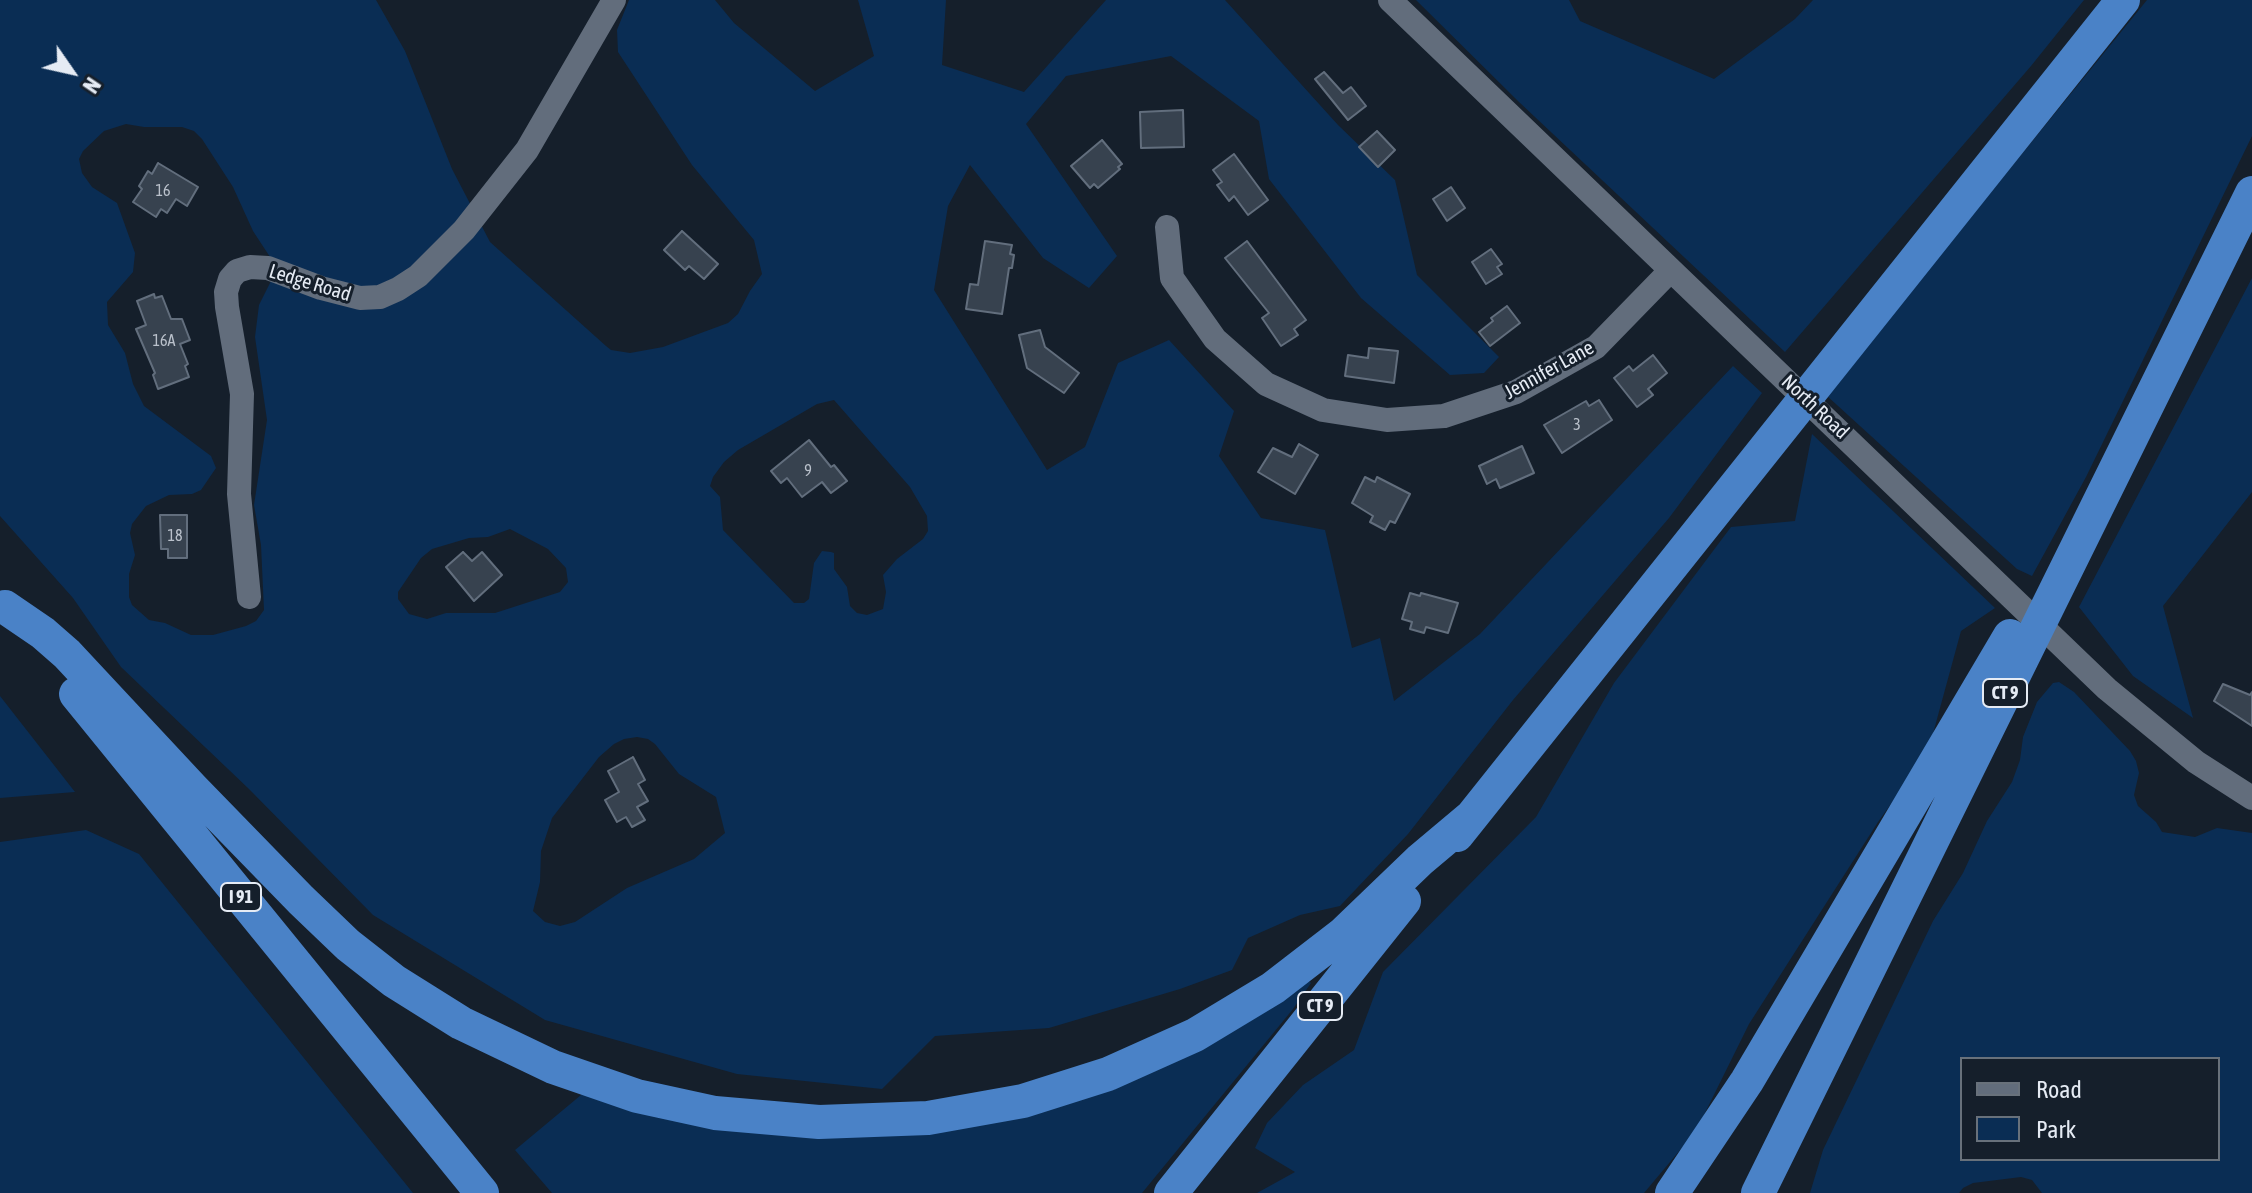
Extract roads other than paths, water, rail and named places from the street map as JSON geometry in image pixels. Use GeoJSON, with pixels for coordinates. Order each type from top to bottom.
{"type":"FeatureCollection","features":[{"type":"Feature","properties":{"kind":"highway","name":"CT 9"},"geometry":{"type":"LineString","coordinates":[[1171,1193],[2123,0]]}},
{"type":"Feature","properties":{"kind":"highway","name":"CT 9"},"geometry":{"type":"LineString","coordinates":[[1758,1193],[2252,193]]}},
{"type":"Feature","properties":{"kind":"highway"},"geometry":{"type":"LineString","coordinates":[[1672,1193],[1747,1081],[2005,645],[2077,513],[2127,445]]}},
{"type":"Feature","properties":{"kind":"highway"},"geometry":{"type":"LineString","coordinates":[[3,604],[67,654],[310,909],[348,945],[394,981],[461,1023],[553,1067],[650,1100],[726,1115],[837,1123],[928,1118],[1023,1101],[1141,1061],[1224,1020],[1291,976],[1343,934],[1420,860],[1470,818]]}},
{"type":"Feature","properties":{"kind":"highway","name":"I 91"},"geometry":{"type":"LineString","coordinates":[[3,604],[482,1193]]}},
{"type":"Feature","properties":{"kind":"street","name":"Ledge Road"},"geometry":{"type":"LineString","coordinates":[[249,597],[239,494],[242,394],[227,307],[226,292],[230,279],[237,271],[250,267],[268,268],[321,288],[360,298],[380,297],[418,276],[464,230],[527,150],[614,0]]}},
{"type":"Feature","properties":{"kind":"street","name":"North Road"},"geometry":{"type":"LineString","coordinates":[[1390,0],[2074,658],[2161,735],[2215,776],[2252,798]]}},
{"type":"Feature","properties":{"kind":"street","name":"Jennifer Lane"},"geometry":{"type":"LineString","coordinates":[[1167,227],[1172,278],[1215,339],[1235,357],[1266,384],[1323,410],[1387,420],[1444,416],[1516,392],[1596,347],[1670,271]]}}]}
